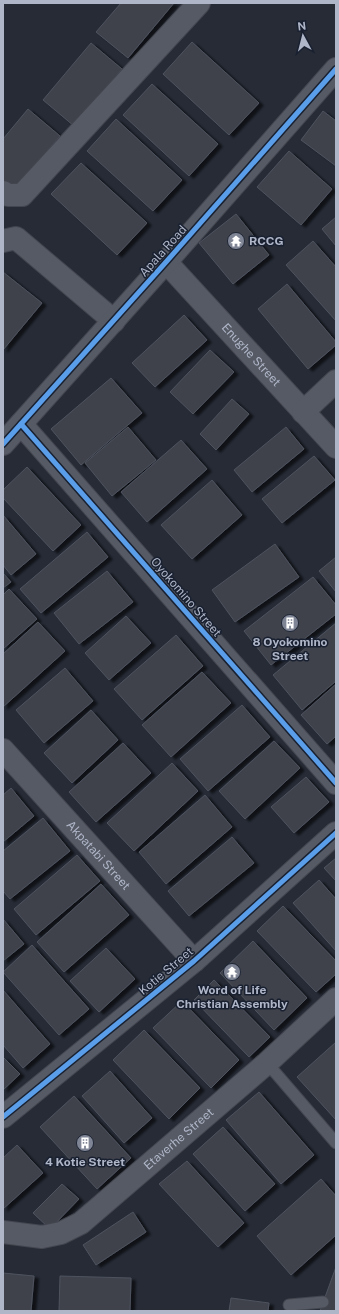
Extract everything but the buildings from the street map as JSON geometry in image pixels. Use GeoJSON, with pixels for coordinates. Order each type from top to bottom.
{"type":"FeatureCollection","features":[{"type":"Feature","properties":{"kind":"street"},"geometry":{"type":"LineString","coordinates":[[3,192],[8,195],[22,195],[199,3]]}},
{"type":"Feature","properties":{"kind":"street","name":"Apala Road"},"geometry":{"type":"LineString","coordinates":[[3,444],[114,321],[336,69]]}},
{"type":"Feature","properties":{"kind":"street"},"geometry":{"type":"LineString","coordinates":[[3,241],[16,238],[114,321]]}},
{"type":"Feature","properties":{"kind":"street","name":"Enughe Street"},"geometry":{"type":"LineString","coordinates":[[166,262],[336,448]]}},
{"type":"Feature","properties":{"kind":"street"},"geometry":{"type":"LineString","coordinates":[[303,412],[336,381]]}},
{"type":"Feature","properties":{"kind":"street","name":"Oyokomino Street"},"geometry":{"type":"LineString","coordinates":[[21,424],[336,783]]}},
{"type":"Feature","properties":{"kind":"street","name":"Akpatabi Street"},"geometry":{"type":"LineString","coordinates":[[3,750],[194,961]]}},
{"type":"Feature","properties":{"kind":"street","name":"Kotie Street"},"geometry":{"type":"LineString","coordinates":[[3,1117],[194,961],[336,833]]}},
{"type":"Feature","properties":{"kind":"street","name":"Etaverhe Street"},"geometry":{"type":"LineString","coordinates":[[3,1232],[42,1237],[62,1233],[81,1223],[267,1063],[336,999]]}},
{"type":"Feature","properties":{"kind":"lane"},"geometry":{"type":"LineString","coordinates":[[267,1063],[336,1143]]}},
{"type":"Feature","properties":{"kind":"lane"},"geometry":{"type":"LineString","coordinates":[[289,1304],[323,1302]]}},
{"type":"Feature","properties":{"kind":"cycle path"},"geometry":{"type":"LineString","coordinates":[[3,444],[336,69]]}},
{"type":"Feature","properties":{"kind":"cycle path"},"geometry":{"type":"LineString","coordinates":[[21,424],[336,783]]}},
{"type":"Feature","properties":{"kind":"cycle path"},"geometry":{"type":"LineString","coordinates":[[3,1117],[194,961],[336,833]]}},
{"type":"Feature","properties":{"kind":"place","name":"RCCG"},"geometry":{"type":"Point","coordinates":[236,241]}},
{"type":"Feature","properties":{"kind":"place","name":"8 Oyokomino Street"},"geometry":{"type":"Point","coordinates":[290,623]}},
{"type":"Feature","properties":{"kind":"place","name":"Word of Life Christian Assembly"},"geometry":{"type":"Point","coordinates":[232,972]}},
{"type":"Feature","properties":{"kind":"place","name":"4 Kotie Street"},"geometry":{"type":"Point","coordinates":[85,1143]}}]}
